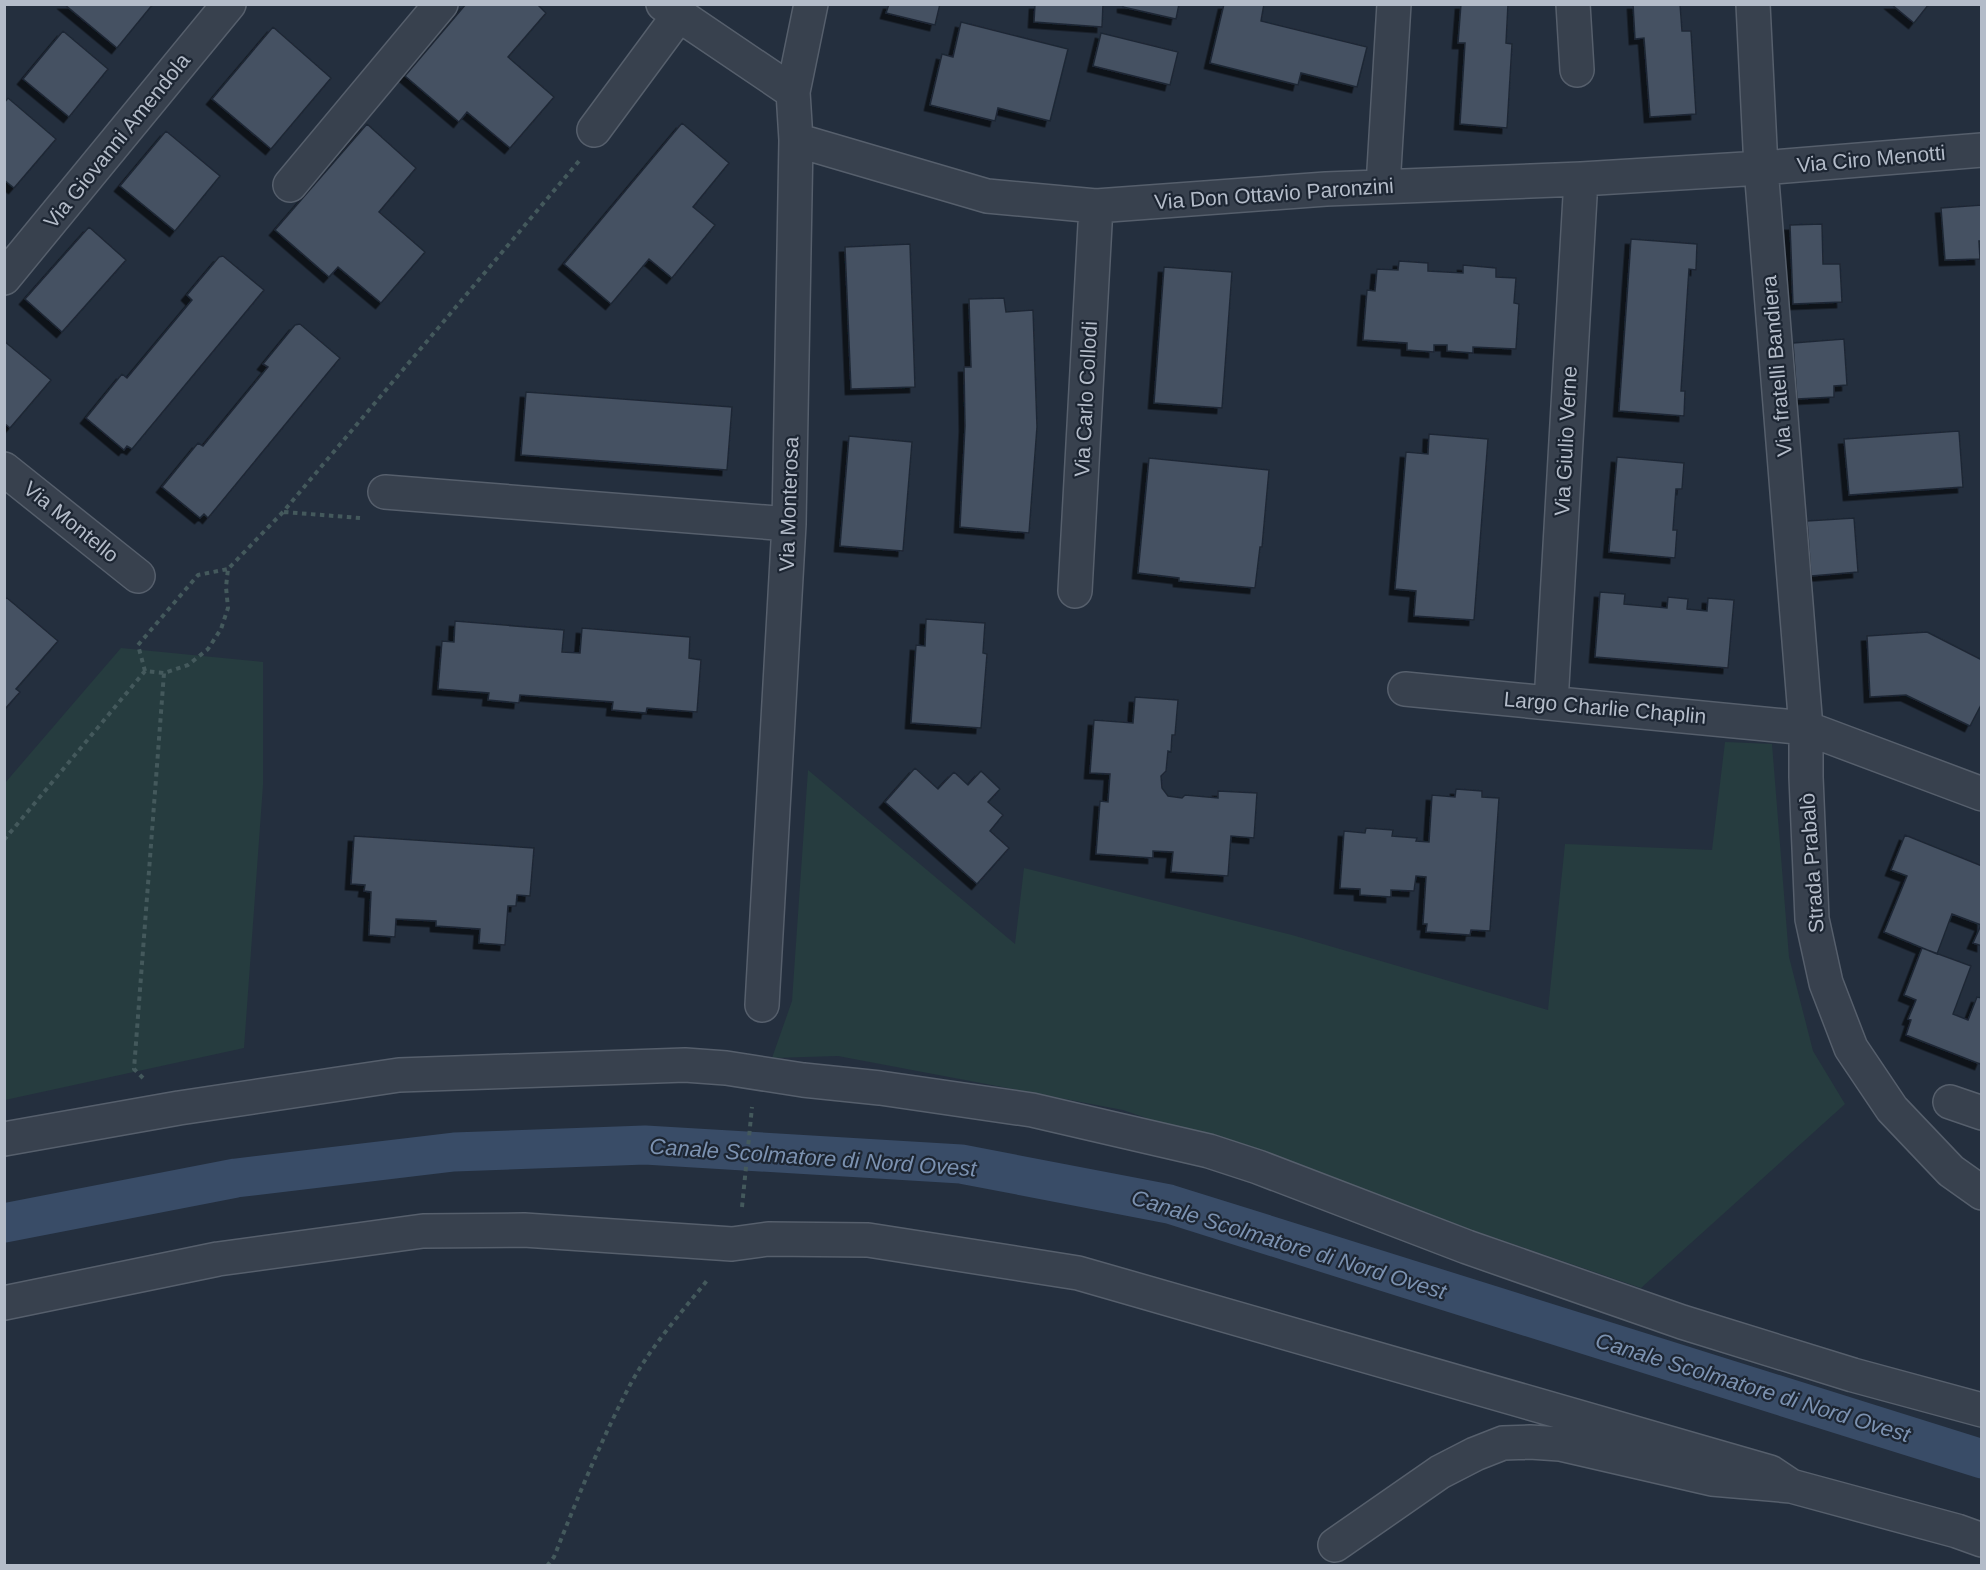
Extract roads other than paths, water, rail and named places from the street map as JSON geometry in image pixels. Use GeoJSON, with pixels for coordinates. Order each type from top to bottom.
{"type":"FeatureCollection","features":[{"type":"Feature","properties":{"kind":"street","name":"Via Giovanni Amendola"},"geometry":{"type":"LineString","coordinates":[[4,279],[229,4]]}},
{"type":"Feature","properties":{"kind":"street"},"geometry":{"type":"LineString","coordinates":[[290,185],[441,4]]}},
{"type":"Feature","properties":{"kind":"street","name":"Via Monterosa"},"geometry":{"type":"LineString","coordinates":[[762,1005],[789,524],[796,140],[793,92],[811,4]]}},
{"type":"Feature","properties":{"kind":"street"},"geometry":{"type":"LineString","coordinates":[[1383,186],[1394,4]]}},
{"type":"Feature","properties":{"kind":"street"},"geometry":{"type":"LineString","coordinates":[[1573,4],[1577,70]]}},
{"type":"Feature","properties":{"kind":"street","name":"Via fratelli Bandiera"},"geometry":{"type":"LineString","coordinates":[[1752,4],[1761,168],[1806,728]]}},
{"type":"Feature","properties":{"kind":"street"},"geometry":{"type":"LineString","coordinates":[[594,129],[671,10],[793,92]]}},
{"type":"Feature","properties":{"kind":"street","name":"Via Don Ottavio Paronzini"},"geometry":{"type":"LineString","coordinates":[[796,140],[987,196],[1096,206],[1326,189],[1761,168]]}},
{"type":"Feature","properties":{"kind":"street","name":"Via Ciro Menotti"},"geometry":{"type":"LineString","coordinates":[[1761,168],[1982,150]]}},
{"type":"Feature","properties":{"kind":"street","name":"Via Giulio Verne"},"geometry":{"type":"LineString","coordinates":[[1551,703],[1581,178]]}},
{"type":"Feature","properties":{"kind":"street","name":"Via Carlo Collodi"},"geometry":{"type":"LineString","coordinates":[[1075,591],[1096,206]]}},
{"type":"Feature","properties":{"kind":"street","name":"Via Montello"},"geometry":{"type":"LineString","coordinates":[[4,469],[138,576]]}},
{"type":"Feature","properties":{"kind":"street"},"geometry":{"type":"LineString","coordinates":[[385,492],[789,524]]}},
{"type":"Feature","properties":{"kind":"street","name":"Largo Charlie Chaplin"},"geometry":{"type":"LineString","coordinates":[[1405,689],[1806,728],[1982,794]]}},
{"type":"Feature","properties":{"kind":"street","name":"Strada Prabalò"},"geometry":{"type":"LineString","coordinates":[[1806,728],[1812,919],[1826,983],[1851,1048],[1892,1109],[1951,1171],[1982,1194]]}},
{"type":"Feature","properties":{"kind":"street"},"geometry":{"type":"LineString","coordinates":[[4,1139],[144,1114],[399,1075],[685,1065],[756,1072],[1032,1110],[1209,1151],[1258,1167],[1467,1247],[1682,1322],[1853,1375],[1982,1410]]}},
{"type":"Feature","properties":{"kind":"street"},"geometry":{"type":"LineString","coordinates":[[1950,1102],[1982,1113]]}},
{"type":"Feature","properties":{"kind":"street"},"geometry":{"type":"LineString","coordinates":[[4,1303],[218,1259],[423,1231],[736,1229],[768,1239],[868,1240],[1078,1274],[1770,1472],[1791,1486]]}},
{"type":"Feature","properties":{"kind":"street"},"geometry":{"type":"LineString","coordinates":[[1335,1545],[1440,1472],[1503,1443],[1530,1442],[1560,1444],[1712,1479],[1791,1486],[1957,1531],[1982,1540]]}},
{"type":"Feature","properties":{"kind":"waterway","name":"Canale Scolmatore di Nord Ovest"},"geometry":{"type":"LineString","coordinates":[[4,1223],[236,1178],[454,1152],[645,1145],[961,1164],[1169,1204],[1982,1459]]}}]}
